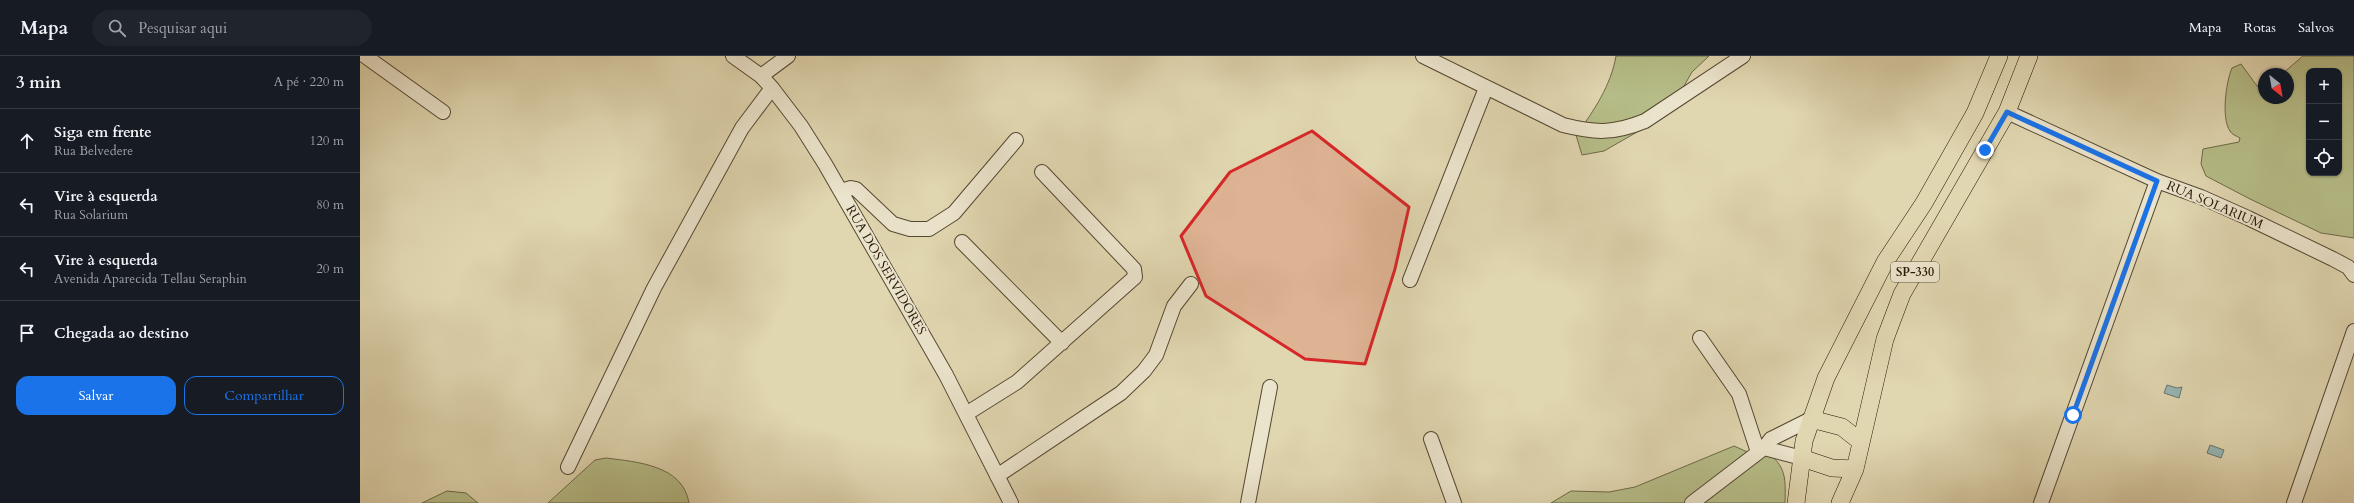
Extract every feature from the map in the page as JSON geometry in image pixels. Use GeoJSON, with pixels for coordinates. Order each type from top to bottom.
{"type":"FeatureCollection","features":[{"type":"Feature","properties":{"kind":"main road","name":"SP-330"},"geometry":{"type":"LineString","coordinates":[[1796,503],[1802,458],[1811,419],[1826,378],[1885,262],[1924,203],[1975,113],[1999,56]]}},
{"type":"Feature","properties":{"kind":"main road","name":"SP-330"},"geometry":{"type":"LineString","coordinates":[[1840,503],[1855,469],[1885,339],[1902,294],[2007,112],[2029,56]]}},
{"type":"Feature","properties":{"kind":"main road"},"geometry":{"type":"LineString","coordinates":[[1811,419],[1842,427],[1861,442]]}},
{"type":"Feature","properties":{"kind":"main road"},"geometry":{"type":"LineString","coordinates":[[1802,458],[1832,468],[1855,469]]}},
{"type":"Feature","properties":{"kind":"street"},"geometry":{"type":"LineString","coordinates":[[365,56],[443,112]]}},
{"type":"Feature","properties":{"kind":"street","name":"RUA DOS SERVIDORES"},"geometry":{"type":"LineString","coordinates":[[733,56],[761,76],[801,126],[841,191],[946,375],[1011,503]]}},
{"type":"Feature","properties":{"kind":"street"},"geometry":{"type":"LineString","coordinates":[[761,76],[788,56]]}},
{"type":"Feature","properties":{"kind":"street"},"geometry":{"type":"LineString","coordinates":[[1423,56],[1563,125],[1586,131],[1606,133],[1628,128],[1645,121],[1744,56]]}},
{"type":"Feature","properties":{"kind":"street"},"geometry":{"type":"LineString","coordinates":[[568,467],[654,288],[742,128],[772,88]]}},
{"type":"Feature","properties":{"kind":"street"},"geometry":{"type":"LineString","coordinates":[[1410,280],[1486,88]]}},
{"type":"Feature","properties":{"kind":"street","name":"RUA SOLARIUM"},"geometry":{"type":"LineString","coordinates":[[2007,112],[2157,181],[2201,196],[2333,259],[2348,267],[2354,275]]}},
{"type":"Feature","properties":{"kind":"street"},"geometry":{"type":"LineString","coordinates":[[841,191],[851,188],[856,189],[893,224],[910,229],[929,229],[954,213],[1016,140]]}},
{"type":"Feature","properties":{"kind":"street"},"geometry":{"type":"LineString","coordinates":[[966,414],[1017,382],[1135,277],[1134,269],[1042,172]]}},
{"type":"Feature","properties":{"kind":"street"},"geometry":{"type":"LineString","coordinates":[[2041,503],[2157,181]]}},
{"type":"Feature","properties":{"kind":"street"},"geometry":{"type":"LineString","coordinates":[[962,242],[1062,343]]}},
{"type":"Feature","properties":{"kind":"street"},"geometry":{"type":"LineString","coordinates":[[997,476],[1121,393],[1144,371],[1156,355],[1174,306],[1190,284]]}},
{"type":"Feature","properties":{"kind":"street"},"geometry":{"type":"LineString","coordinates":[[2294,503],[2354,331]]}},
{"type":"Feature","properties":{"kind":"street"},"geometry":{"type":"LineString","coordinates":[[1700,338],[1739,394],[1761,450]]}},
{"type":"Feature","properties":{"kind":"street"},"geometry":{"type":"LineString","coordinates":[[1248,503],[1270,387]]}},
{"type":"Feature","properties":{"kind":"street"},"geometry":{"type":"LineString","coordinates":[[1692,503],[1761,450],[1771,439],[1811,419]]}},
{"type":"Feature","properties":{"kind":"street"},"geometry":{"type":"LineString","coordinates":[[1431,439],[1454,503]]}},
{"type":"Feature","properties":{"kind":"street"},"geometry":{"type":"LineString","coordinates":[[1761,450],[1802,458]]}},
{"type":"Feature","properties":{"kind":"highlighted area"},"geometry":{"type":"Polygon","coordinates":[[[1312,131],[1409,207],[1395,269],[1365,364],[1305,359],[1206,296],[1181,236],[1230,172],[1312,131]]]}},
{"type":"Feature","properties":{"kind":"green space"},"geometry":{"type":"Polygon","coordinates":[[[1616,56],[1709,56],[1692,72],[1680,93],[1651,124],[1604,151],[1582,155],[1576,135],[1601,97],[1614,67],[1616,56]]]}},
{"type":"Feature","properties":{"kind":"green space"},"geometry":{"type":"Polygon","coordinates":[[[2303,56],[2354,56],[2354,238],[2321,233],[2206,176],[2201,164],[2203,149],[2239,142],[2240,138],[2231,132],[2227,125],[2226,118],[2226,91],[2232,68],[2241,64],[2257,86],[2258,104],[2294,104],[2294,68],[2289,68],[2303,56]]]}},
{"type":"Feature","properties":{"kind":"green space"},"geometry":{"type":"Polygon","coordinates":[[[1734,446],[1752,454],[1761,447],[1775,459],[1782,470],[1784,477],[1785,503],[1551,503],[1571,491],[1609,492],[1635,487],[1734,446]]]}},
{"type":"Feature","properties":{"kind":"green space"},"geometry":{"type":"Polygon","coordinates":[[[606,458],[644,464],[668,473],[678,480],[685,490],[689,503],[548,503],[595,460],[606,458]]]}},
{"type":"Feature","properties":{"kind":"green space"},"geometry":{"type":"Polygon","coordinates":[[[447,491],[466,493],[478,503],[422,503],[447,491]]]}},
{"type":"Feature","properties":{"kind":"water"},"geometry":{"type":"Polygon","coordinates":[[[2167,385],[2177,388],[2182,387],[2179,398],[2164,393],[2167,385]]]}},
{"type":"Feature","properties":{"kind":"water"},"geometry":{"type":"Polygon","coordinates":[[[2210,445],[2224,450],[2221,458],[2207,453],[2210,445]]]}},
{"type":"Feature","properties":{"kind":"route"},"geometry":{"type":"LineString","coordinates":[[1985,150],[2007,112],[2157,181],[2073,415]]}}]}
